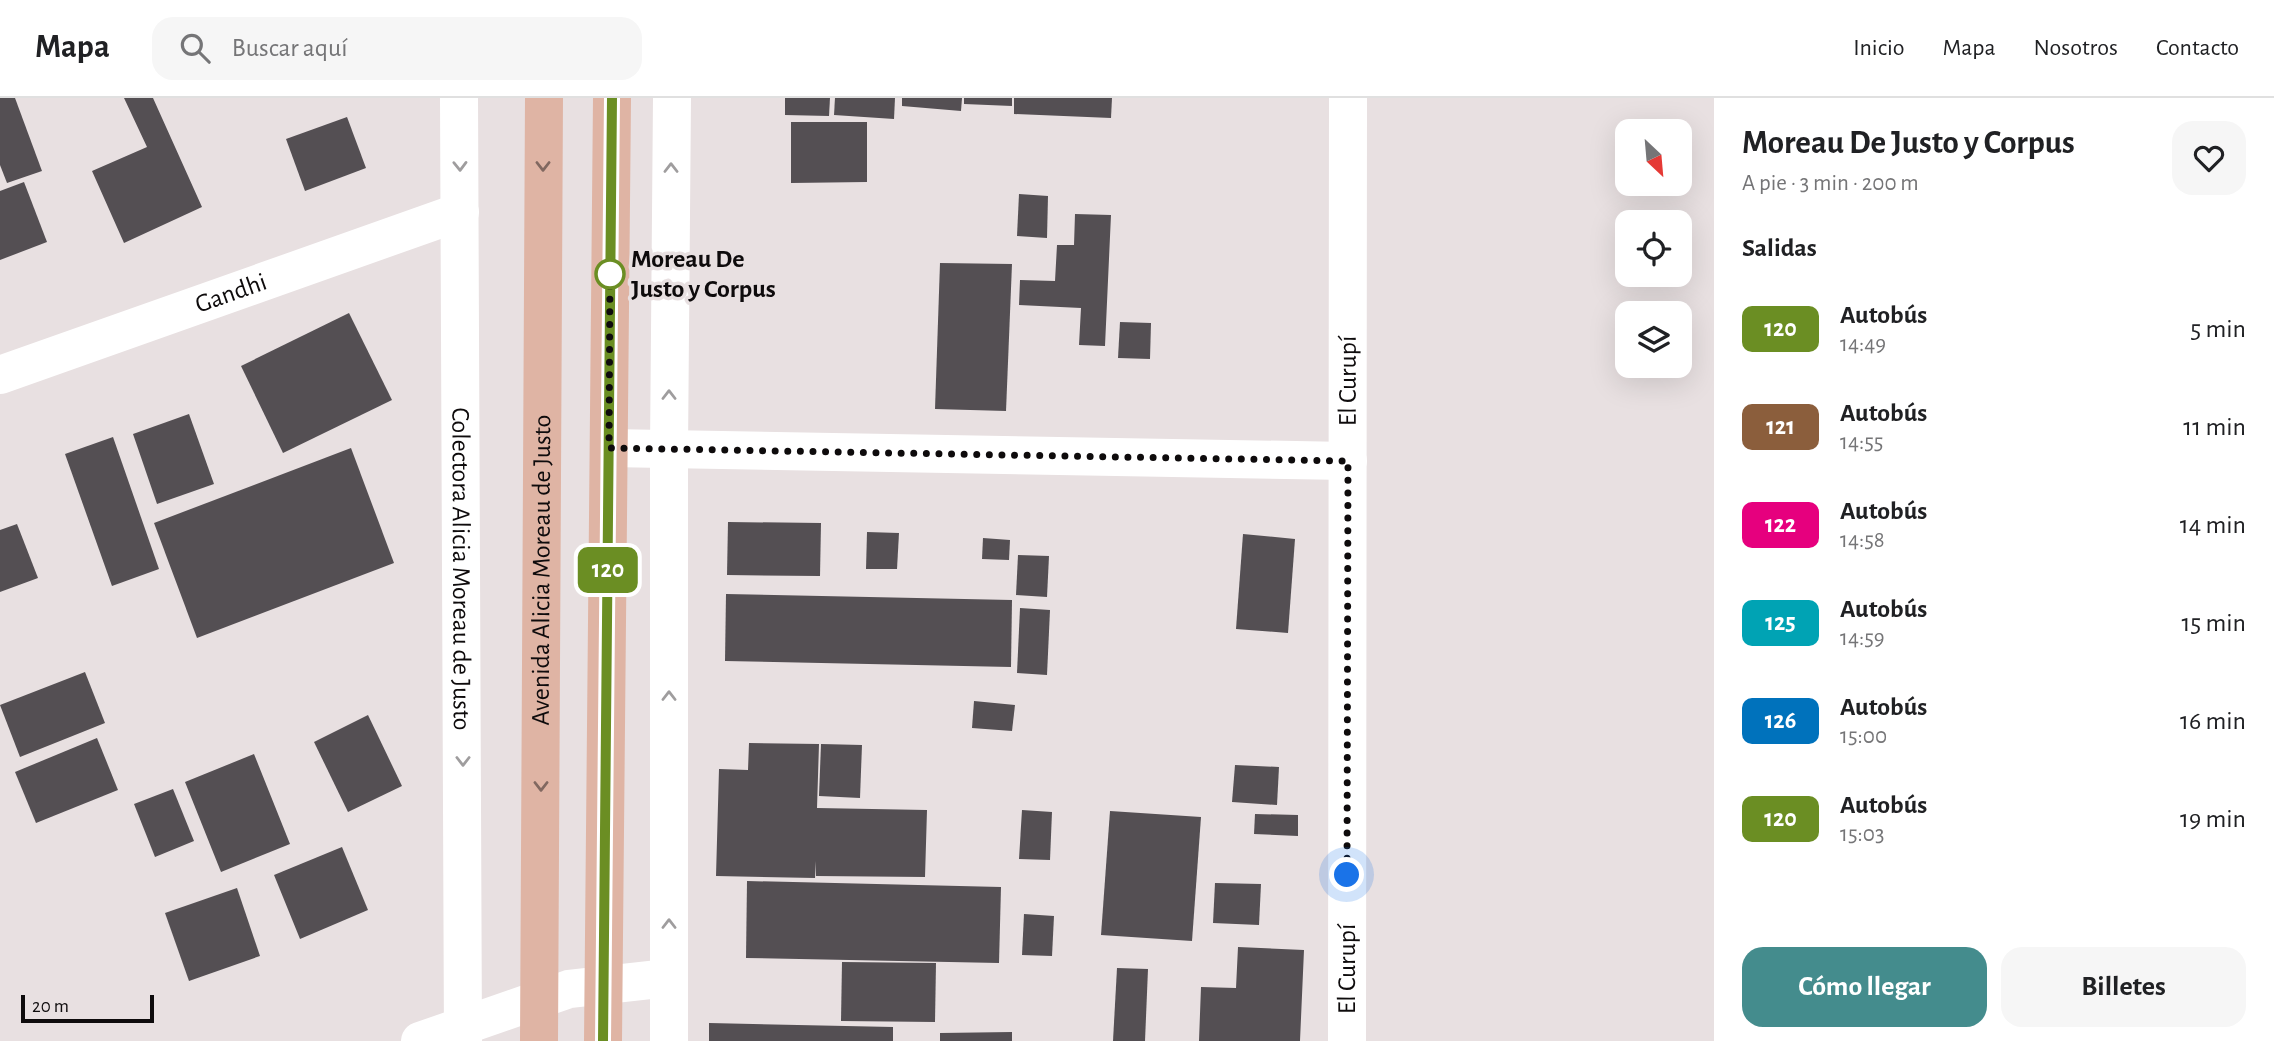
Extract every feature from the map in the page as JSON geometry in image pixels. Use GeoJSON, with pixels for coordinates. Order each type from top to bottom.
{"type":"FeatureCollection","features":[{"type":"Feature","properties":{"kind":"main road","name":"Avenida Alicia Moreau de Justo"},"geometry":{"type":"LineString","coordinates":[[539,1041],[544,98]]}},
{"type":"Feature","properties":{"kind":"main road"},"geometry":{"type":"LineString","coordinates":[[603,1041],[612,98]]}},
{"type":"Feature","properties":{"kind":"street","name":"Colectora Alicia Moreau de Justo"},"geometry":{"type":"LineString","coordinates":[[459,98],[463,1034]]}},
{"type":"Feature","properties":{"kind":"street"},"geometry":{"type":"LineString","coordinates":[[669,1041],[671,98]]}},
{"type":"Feature","properties":{"kind":"street","name":"El Curupí"},"geometry":{"type":"LineString","coordinates":[[1347,1041],[1349,98]]}},
{"type":"Feature","properties":{"kind":"street","name":"Gandhi"},"geometry":{"type":"LineString","coordinates":[[0,375],[460,212]]}},
{"type":"Feature","properties":{"kind":"street"},"geometry":{"type":"LineString","coordinates":[[609,448],[1348,461]]}},
{"type":"Feature","properties":{"kind":"street"},"geometry":{"type":"LineString","coordinates":[[421,1041],[463,1034],[540,999],[569,989],[668,978]]}},
{"type":"Feature","properties":{"kind":"building"},"geometry":{"type":"Polygon","coordinates":[[[0,98],[15,98],[42,171],[7,183],[0,165],[0,98]]]}},
{"type":"Feature","properties":{"kind":"building"},"geometry":{"type":"Polygon","coordinates":[[[124,98],[153,98],[202,207],[124,243],[92,171],[147,147],[124,98]]]}},
{"type":"Feature","properties":{"kind":"building"},"geometry":{"type":"Polygon","coordinates":[[[785,98],[830,98],[829,116],[785,115],[785,98]]]}},
{"type":"Feature","properties":{"kind":"building"},"geometry":{"type":"Polygon","coordinates":[[[835,98],[895,98],[894,119],[834,115],[835,98]]]}},
{"type":"Feature","properties":{"kind":"building"},"geometry":{"type":"Polygon","coordinates":[[[902,98],[962,98],[961,111],[902,106],[902,98]]]}},
{"type":"Feature","properties":{"kind":"building"},"geometry":{"type":"Polygon","coordinates":[[[964,98],[1012,98],[1012,106],[964,104],[964,98]]]}},
{"type":"Feature","properties":{"kind":"building"},"geometry":{"type":"Polygon","coordinates":[[[1014,98],[1112,98],[1111,118],[1014,114],[1014,98]]]}},
{"type":"Feature","properties":{"kind":"building"},"geometry":{"type":"Polygon","coordinates":[[[347,117],[366,168],[305,191],[286,139],[347,117]]]}},
{"type":"Feature","properties":{"kind":"building"},"geometry":{"type":"Polygon","coordinates":[[[791,122],[867,122],[867,182],[791,183],[791,122]]]}},
{"type":"Feature","properties":{"kind":"building"},"geometry":{"type":"Polygon","coordinates":[[[24,182],[47,242],[0,260],[0,191],[24,182]]]}},
{"type":"Feature","properties":{"kind":"building"},"geometry":{"type":"Polygon","coordinates":[[[1019,194],[1048,196],[1047,238],[1017,236],[1019,194]]]}},
{"type":"Feature","properties":{"kind":"building"},"geometry":{"type":"Polygon","coordinates":[[[1075,214],[1111,215],[1105,346],[1079,345],[1081,308],[1019,305],[1020,280],[1055,281],[1057,245],[1074,245],[1075,214]]]}},
{"type":"Feature","properties":{"kind":"building"},"geometry":{"type":"Polygon","coordinates":[[[940,263],[1012,264],[1006,411],[935,409],[940,263]]]}},
{"type":"Feature","properties":{"kind":"building"},"geometry":{"type":"Polygon","coordinates":[[[349,313],[392,400],[283,453],[241,366],[349,313]]]}},
{"type":"Feature","properties":{"kind":"building"},"geometry":{"type":"Polygon","coordinates":[[[1120,322],[1151,323],[1150,359],[1118,358],[1120,322]]]}},
{"type":"Feature","properties":{"kind":"building"},"geometry":{"type":"Polygon","coordinates":[[[189,414],[214,484],[157,504],[133,434],[189,414]]]}},
{"type":"Feature","properties":{"kind":"building"},"geometry":{"type":"Polygon","coordinates":[[[113,437],[159,569],[112,586],[65,454],[113,437]]]}},
{"type":"Feature","properties":{"kind":"building"},"geometry":{"type":"Polygon","coordinates":[[[351,448],[394,563],[197,638],[154,523],[351,448]]]}},
{"type":"Feature","properties":{"kind":"building"},"geometry":{"type":"Polygon","coordinates":[[[728,522],[821,523],[820,576],[727,575],[728,522]]]}},
{"type":"Feature","properties":{"kind":"building"},"geometry":{"type":"Polygon","coordinates":[[[17,524],[38,578],[0,592],[0,530],[17,524]]]}},
{"type":"Feature","properties":{"kind":"building"},"geometry":{"type":"Polygon","coordinates":[[[867,532],[899,533],[897,569],[866,569],[867,532]]]}},
{"type":"Feature","properties":{"kind":"building"},"geometry":{"type":"Polygon","coordinates":[[[1243,534],[1295,539],[1288,633],[1236,629],[1243,534]]]}},
{"type":"Feature","properties":{"kind":"building"},"geometry":{"type":"Polygon","coordinates":[[[983,538],[1010,540],[1009,560],[982,559],[983,538]]]}},
{"type":"Feature","properties":{"kind":"building"},"geometry":{"type":"Polygon","coordinates":[[[1018,555],[1049,556],[1047,597],[1016,595],[1018,555]]]}},
{"type":"Feature","properties":{"kind":"building"},"geometry":{"type":"Polygon","coordinates":[[[726,594],[1012,600],[1011,667],[725,661],[726,594]]]}},
{"type":"Feature","properties":{"kind":"building"},"geometry":{"type":"Polygon","coordinates":[[[1020,608],[1050,610],[1047,675],[1017,673],[1020,608]]]}},
{"type":"Feature","properties":{"kind":"building"},"geometry":{"type":"Polygon","coordinates":[[[85,672],[105,723],[20,757],[0,705],[85,672]]]}},
{"type":"Feature","properties":{"kind":"building"},"geometry":{"type":"Polygon","coordinates":[[[974,701],[1015,705],[1012,731],[972,728],[974,701]]]}},
{"type":"Feature","properties":{"kind":"building"},"geometry":{"type":"Polygon","coordinates":[[[368,715],[402,786],[348,812],[314,742],[368,715]]]}},
{"type":"Feature","properties":{"kind":"building"},"geometry":{"type":"Polygon","coordinates":[[[97,738],[118,790],[36,823],[15,772],[97,738]]]}},
{"type":"Feature","properties":{"kind":"building"},"geometry":{"type":"Polygon","coordinates":[[[749,743],[819,744],[817,808],[927,810],[925,877],[816,876],[816,861],[815,878],[716,876],[719,769],[748,770],[749,743]]]}},
{"type":"Feature","properties":{"kind":"building"},"geometry":{"type":"Polygon","coordinates":[[[821,744],[862,745],[860,798],[819,796],[821,744]]]}},
{"type":"Feature","properties":{"kind":"building"},"geometry":{"type":"Polygon","coordinates":[[[254,754],[290,844],[221,872],[185,782],[254,754]]]}},
{"type":"Feature","properties":{"kind":"building"},"geometry":{"type":"Polygon","coordinates":[[[1235,765],[1279,767],[1277,805],[1232,802],[1235,765]]]}},
{"type":"Feature","properties":{"kind":"building"},"geometry":{"type":"Polygon","coordinates":[[[173,789],[194,841],[155,857],[134,804],[173,789]]]}},
{"type":"Feature","properties":{"kind":"building"},"geometry":{"type":"Polygon","coordinates":[[[1022,810],[1052,812],[1050,860],[1019,859],[1022,810]]]}},
{"type":"Feature","properties":{"kind":"building"},"geometry":{"type":"Polygon","coordinates":[[[1110,811],[1201,817],[1192,941],[1101,935],[1110,811]]]}},
{"type":"Feature","properties":{"kind":"building"},"geometry":{"type":"Polygon","coordinates":[[[1255,814],[1298,815],[1298,836],[1254,834],[1255,814]]]}},
{"type":"Feature","properties":{"kind":"building"},"geometry":{"type":"Polygon","coordinates":[[[342,847],[368,910],[300,939],[274,875],[342,847]]]}},
{"type":"Feature","properties":{"kind":"building"},"geometry":{"type":"Polygon","coordinates":[[[747,881],[1001,887],[999,963],[746,958],[747,881]]]}},
{"type":"Feature","properties":{"kind":"building"},"geometry":{"type":"Polygon","coordinates":[[[1215,883],[1261,884],[1259,925],[1213,923],[1215,883]]]}},
{"type":"Feature","properties":{"kind":"building"},"geometry":{"type":"Polygon","coordinates":[[[237,888],[260,956],[189,981],[165,913],[237,888]]]}},
{"type":"Feature","properties":{"kind":"building"},"geometry":{"type":"Polygon","coordinates":[[[1024,914],[1054,916],[1052,956],[1022,955],[1024,914]]]}},
{"type":"Feature","properties":{"kind":"building"},"geometry":{"type":"Polygon","coordinates":[[[1238,947],[1304,950],[1300,1041],[1199,1041],[1201,987],[1236,988],[1238,947]]]}},
{"type":"Feature","properties":{"kind":"building"},"geometry":{"type":"Polygon","coordinates":[[[842,962],[936,963],[935,1022],[841,1021],[842,962]]]}},
{"type":"Feature","properties":{"kind":"building"},"geometry":{"type":"Polygon","coordinates":[[[1117,968],[1148,969],[1145,1041],[1113,1041],[1117,968]]]}},
{"type":"Feature","properties":{"kind":"building"},"geometry":{"type":"Polygon","coordinates":[[[709,1023],[893,1027],[893,1041],[709,1041],[709,1023]]]}},
{"type":"Feature","properties":{"kind":"building"},"geometry":{"type":"Polygon","coordinates":[[[1012,1032],[1012,1041],[940,1041],[940,1033],[1012,1032]]]}},
{"type":"Feature","properties":{"kind":"bus line","name":"120"},"geometry":{"type":"LineString","coordinates":[[603,1041],[612,98]]}},
{"type":"Feature","properties":{"kind":"place","name":"Moreau De Justo y Corpus"},"geometry":{"type":"Point","coordinates":[610,274]}},
{"type":"Feature","properties":{"kind":"route"},"geometry":{"type":"LineString","coordinates":[[610,274],[609,448],[1348,461],[1347,875]]}}]}
